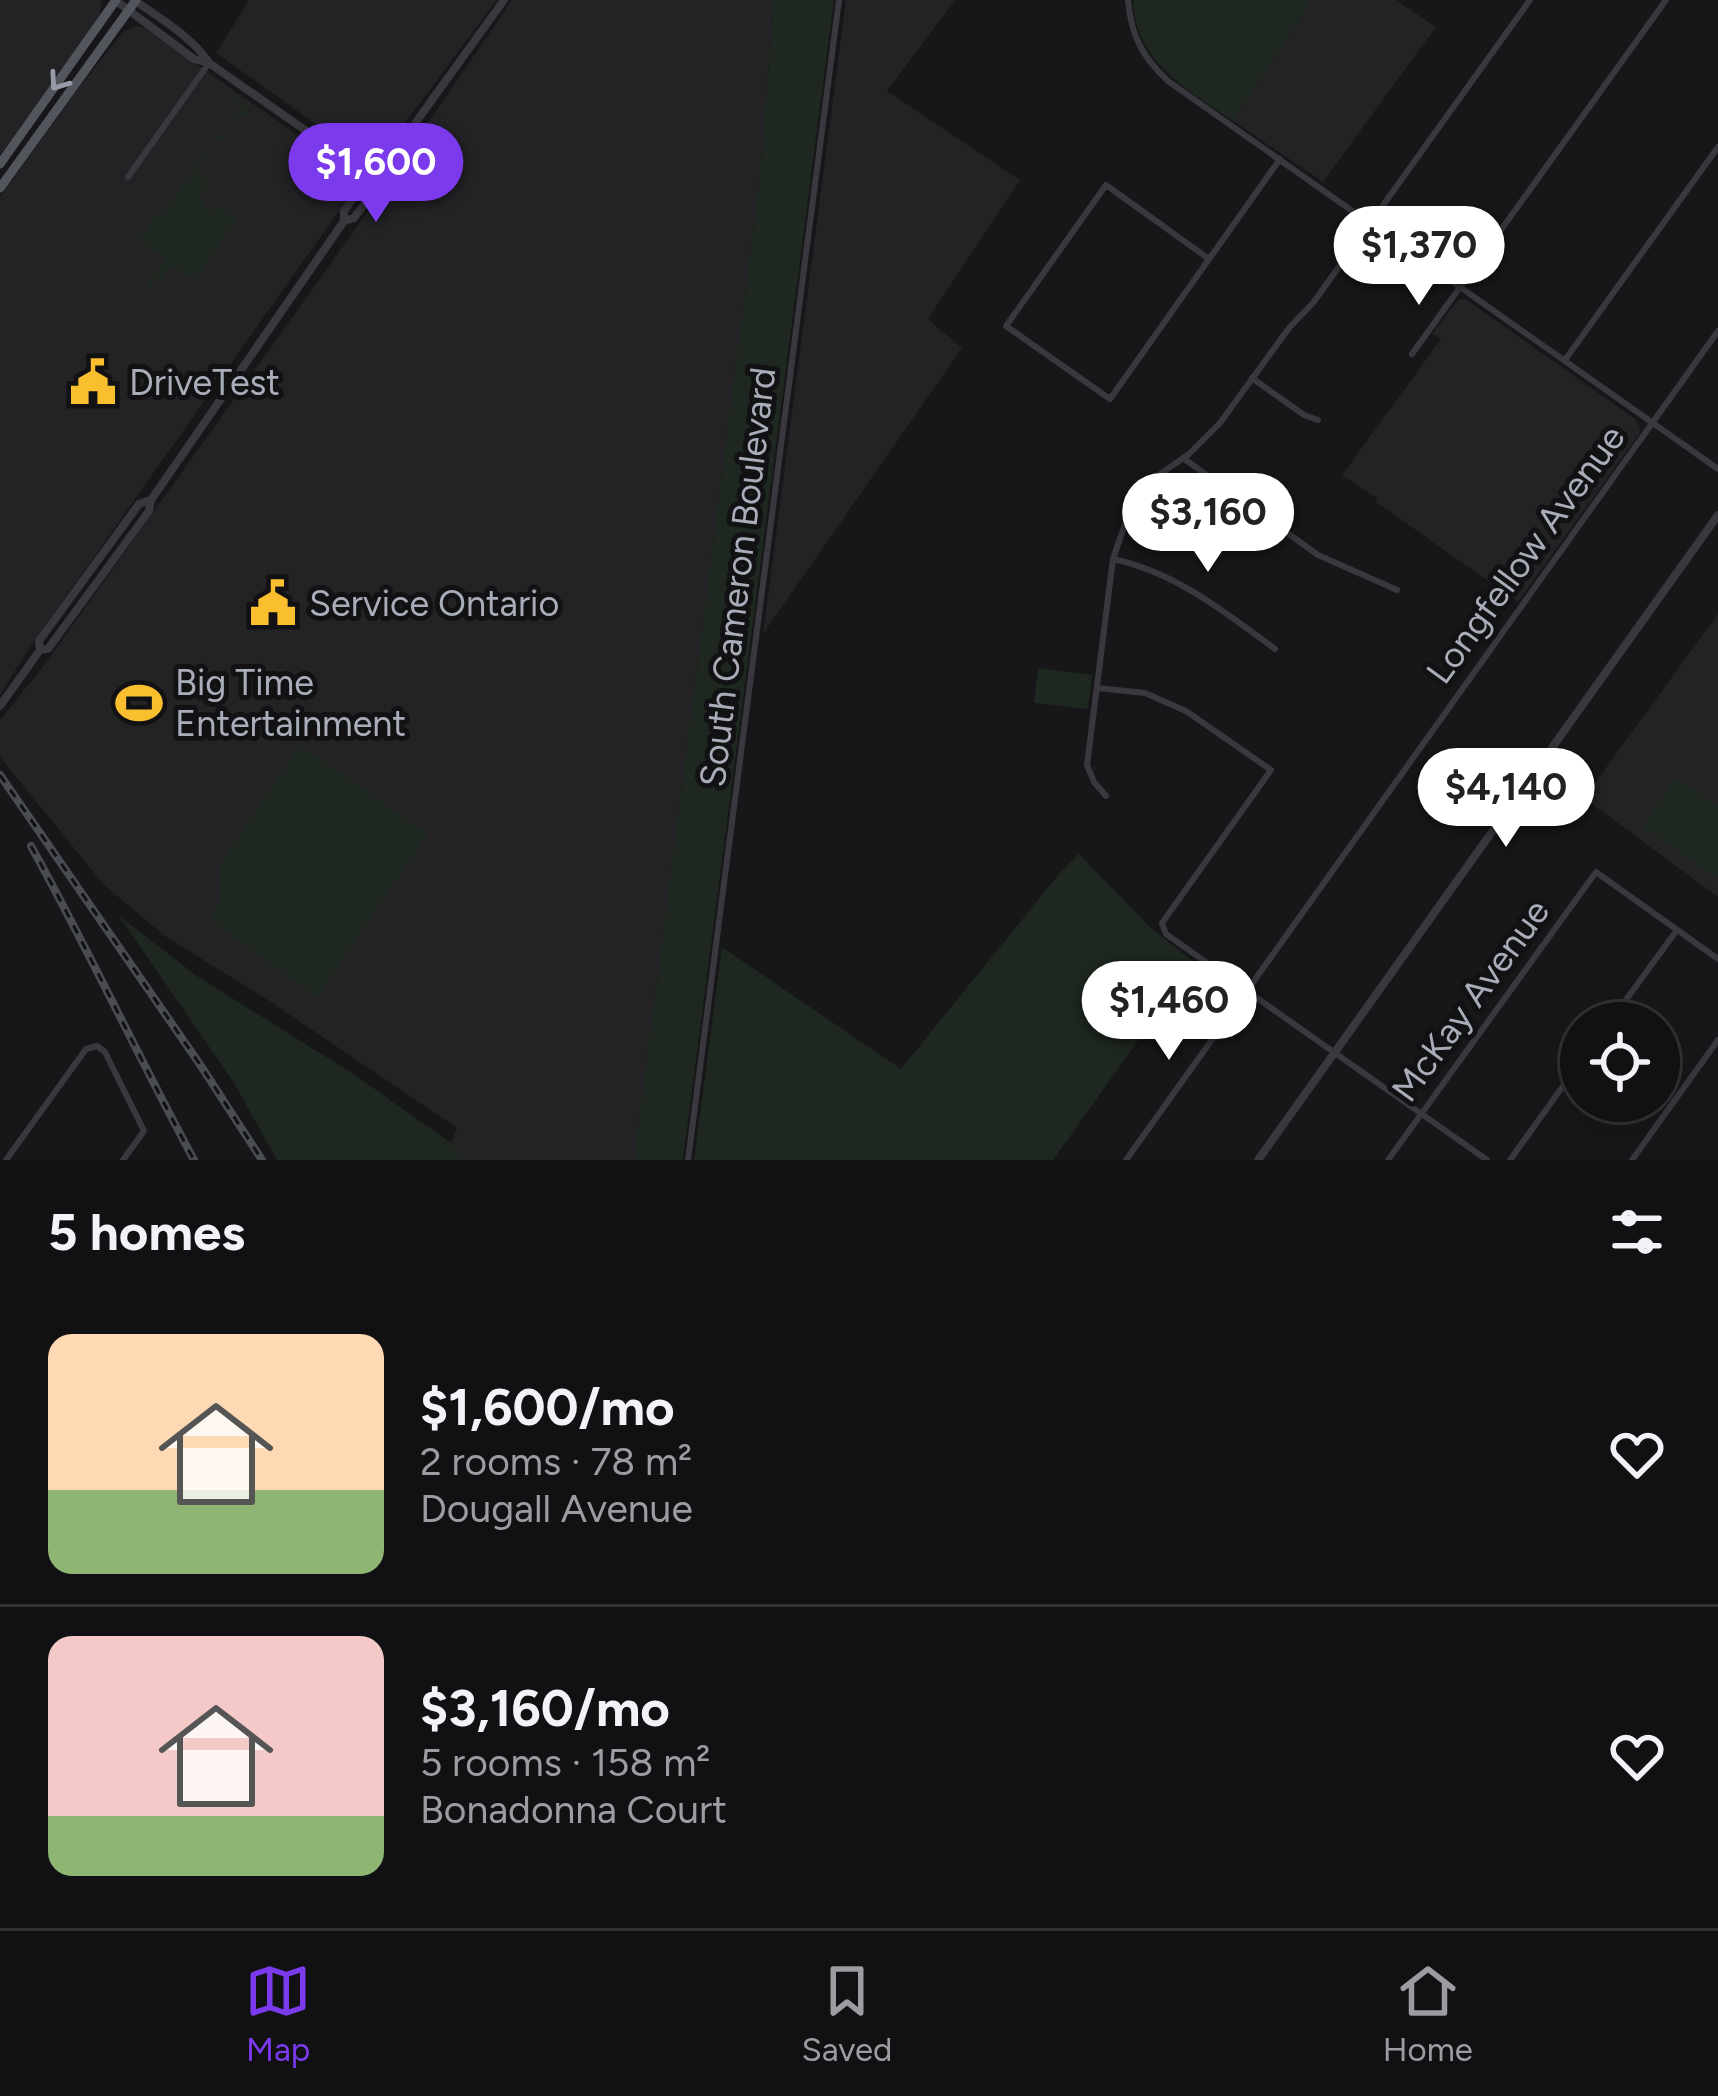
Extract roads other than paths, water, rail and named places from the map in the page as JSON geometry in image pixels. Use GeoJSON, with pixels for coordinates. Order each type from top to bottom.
{"type":"FeatureCollection","features":[{"type":"Feature","properties":{"kind":"main road"},"geometry":{"type":"LineString","coordinates":[[0,164],[116,0]]}},
{"type":"Feature","properties":{"kind":"main road"},"geometry":{"type":"LineString","coordinates":[[0,188],[134,3]]}},
{"type":"Feature","properties":{"kind":"street"},"geometry":{"type":"LineString","coordinates":[[116,0],[134,3],[182,35],[209,63],[332,149],[345,153],[376,188]]}},
{"type":"Feature","properties":{"kind":"street"},"geometry":{"type":"LineString","coordinates":[[0,706],[149,511],[151,500],[344,221],[344,211],[369,175],[396,140],[406,136],[504,0]]}},
{"type":"Feature","properties":{"kind":"street","name":"South Cameron Boulevard"},"geometry":{"type":"LineString","coordinates":[[688,1160],[839,0]]}},
{"type":"Feature","properties":{"kind":"street"},"geometry":{"type":"LineString","coordinates":[[1128,0],[1137,45],[1168,81],[1718,470]]}},
{"type":"Feature","properties":{"kind":"street"},"geometry":{"type":"LineString","coordinates":[[1106,796],[1087,765],[1113,559],[1125,524],[1156,477],[1220,423],[1530,0]]}},
{"type":"Feature","properties":{"kind":"street"},"geometry":{"type":"LineString","coordinates":[[1412,354],[1666,0]]}},
{"type":"Feature","properties":{"kind":"street"},"geometry":{"type":"LineString","coordinates":[[128,177],[209,63]]}},
{"type":"Feature","properties":{"kind":"street"},"geometry":{"type":"LineString","coordinates":[[344,221],[354,218],[407,147],[406,136]]}},
{"type":"Feature","properties":{"kind":"street"},"geometry":{"type":"LineString","coordinates":[[1565,361],[1718,147]]}},
{"type":"Feature","properties":{"kind":"street"},"geometry":{"type":"LineString","coordinates":[[1209,259],[1106,185],[1006,326],[1110,399],[1280,159]]}},
{"type":"Feature","properties":{"kind":"street"},"geometry":{"type":"LineString","coordinates":[[369,175],[383,178]]}},
{"type":"Feature","properties":{"kind":"street","name":"Longfellow Avenue"},"geometry":{"type":"LineString","coordinates":[[1126,1160],[1718,331]]}},
{"type":"Feature","properties":{"kind":"street"},"geometry":{"type":"LineString","coordinates":[[1252,378],[1304,415],[1318,419]]}},
{"type":"Feature","properties":{"kind":"street"},"geometry":{"type":"LineString","coordinates":[[1183,458],[1318,555],[1396,590]]}},
{"type":"Feature","properties":{"kind":"street"},"geometry":{"type":"LineString","coordinates":[[1258,1160],[1718,514]]}},
{"type":"Feature","properties":{"kind":"street"},"geometry":{"type":"LineString","coordinates":[[1113,559],[1169,578],[1204,597],[1275,649]]}},
{"type":"Feature","properties":{"kind":"street"},"geometry":{"type":"LineString","coordinates":[[1096,688],[1145,693],[1186,711],[1271,770],[1162,923],[1166,934],[1487,1160]]}},
{"type":"Feature","properties":{"kind":"street","name":"McKay Avenue"},"geometry":{"type":"LineString","coordinates":[[1388,1160],[1596,872],[1676,930]]}},
{"type":"Feature","properties":{"kind":"street"},"geometry":{"type":"LineString","coordinates":[[1624,1002],[1676,930],[1718,959]]}},
{"type":"Feature","properties":{"kind":"street"},"geometry":{"type":"LineString","coordinates":[[1632,1160],[1718,1040]]}},
{"type":"Feature","properties":{"kind":"street"},"geometry":{"type":"LineString","coordinates":[[6,1160],[86,1049],[97,1046],[105,1052],[144,1131],[123,1160]]}},
{"type":"Feature","properties":{"kind":"street"},"geometry":{"type":"LineString","coordinates":[[1510,1160],[1560,1090]]}},
{"type":"Feature","properties":{"kind":"railway"},"geometry":{"type":"LineString","coordinates":[[0,775],[262,1160]]}},
{"type":"Feature","properties":{"kind":"railway"},"geometry":{"type":"LineString","coordinates":[[31,846],[194,1160]]}},
{"type":"Feature","properties":{"kind":"place","name":"DriveTest"},"geometry":{"type":"Point","coordinates":[93,382]}},
{"type":"Feature","properties":{"kind":"place","name":"Service Ontario"},"geometry":{"type":"Point","coordinates":[273,603]}},
{"type":"Feature","properties":{"kind":"place","name":"Big Time Entertainment"},"geometry":{"type":"Point","coordinates":[139,703]}}]}
